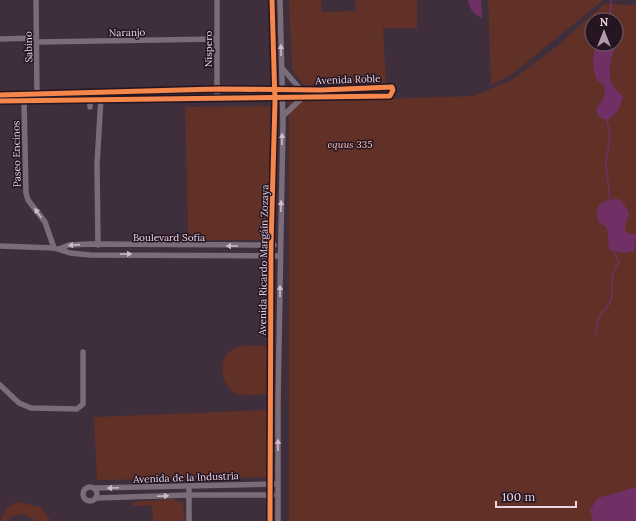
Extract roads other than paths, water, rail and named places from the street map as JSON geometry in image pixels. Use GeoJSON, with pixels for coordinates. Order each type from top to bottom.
{"type":"FeatureCollection","features":[{"type":"Feature","properties":{"kind":"street","name":"Sabino"},"geometry":{"type":"LineString","coordinates":[[36,0],[37,94]]}},
{"type":"Feature","properties":{"kind":"street","name":"Níspero"},"geometry":{"type":"LineString","coordinates":[[217,0],[217,98]]}},
{"type":"Feature","properties":{"kind":"street","name":"Avenida Ricardo Margáin Zozaya"},"geometry":{"type":"LineString","coordinates":[[270,521],[271,246],[275,98],[272,0]]}},
{"type":"Feature","properties":{"kind":"street","name":"Avenida Ricardo Margáin Zozaya"},"geometry":{"type":"LineString","coordinates":[[278,521],[280,246],[283,116],[280,0]]}},
{"type":"Feature","properties":{"kind":"street","name":"Naranjo"},"geometry":{"type":"LineString","coordinates":[[0,39],[217,39]]}},
{"type":"Feature","properties":{"kind":"street"},"geometry":{"type":"LineString","coordinates":[[282,68],[302,90]]}},
{"type":"Feature","properties":{"kind":"street","name":"Avenida Roble"},"geometry":{"type":"LineString","coordinates":[[0,95],[217,89],[302,90],[392,87],[393,90],[390,96],[0,101]]}},
{"type":"Feature","properties":{"kind":"street"},"geometry":{"type":"LineString","coordinates":[[353,88],[354,97]]}},
{"type":"Feature","properties":{"kind":"street"},"geometry":{"type":"LineString","coordinates":[[98,245],[97,164],[100,92]]}},
{"type":"Feature","properties":{"kind":"street"},"geometry":{"type":"LineString","coordinates":[[90,93],[90,107]]}},
{"type":"Feature","properties":{"kind":"street"},"geometry":{"type":"LineString","coordinates":[[283,116],[302,98]]}},
{"type":"Feature","properties":{"kind":"street","name":"Paseo Encinos"},"geometry":{"type":"LineString","coordinates":[[24,101],[26,193],[28,200],[45,222],[57,248]]}},
{"type":"Feature","properties":{"kind":"street","name":"Boulevard Sofía"},"geometry":{"type":"LineString","coordinates":[[1,247],[57,248],[69,245],[280,246]]}},
{"type":"Feature","properties":{"kind":"street","name":"Boulevard Sofía"},"geometry":{"type":"LineString","coordinates":[[57,248],[70,253],[90,255],[280,256]]}},
{"type":"Feature","properties":{"kind":"street"},"geometry":{"type":"LineString","coordinates":[[0,385],[19,403],[31,408],[77,409],[83,404],[83,352]]}},
{"type":"Feature","properties":{"kind":"street","name":"Avenida de la Industria"},"geometry":{"type":"LineString","coordinates":[[95,488],[278,484]]}},
{"type":"Feature","properties":{"kind":"street"},"geometry":{"type":"LineString","coordinates":[[188,486],[189,521]]}},
{"type":"Feature","properties":{"kind":"street"},"geometry":{"type":"LineString","coordinates":[[87,487],[95,488],[98,493],[96,498],[88,500],[83,494],[87,487]]}},
{"type":"Feature","properties":{"kind":"street","name":"Avenida de la Industria"},"geometry":{"type":"LineString","coordinates":[[96,498],[189,495],[278,495]]}},
{"type":"Feature","properties":{"kind":"waterway"},"geometry":{"type":"LineString","coordinates":[[610,12],[611,0]]}},
{"type":"Feature","properties":{"kind":"waterway"},"geometry":{"type":"LineString","coordinates":[[607,120],[610,135],[606,162],[610,201]]}},
{"type":"Feature","properties":{"kind":"waterway"},"geometry":{"type":"LineString","coordinates":[[595,334],[599,317],[612,298],[612,279],[614,270],[619,262],[613,250]]}},
{"type":"Feature","properties":{"kind":"park label","name":"equus 335"},"geometry":{"type":"Point","coordinates":[350,144]}}]}
